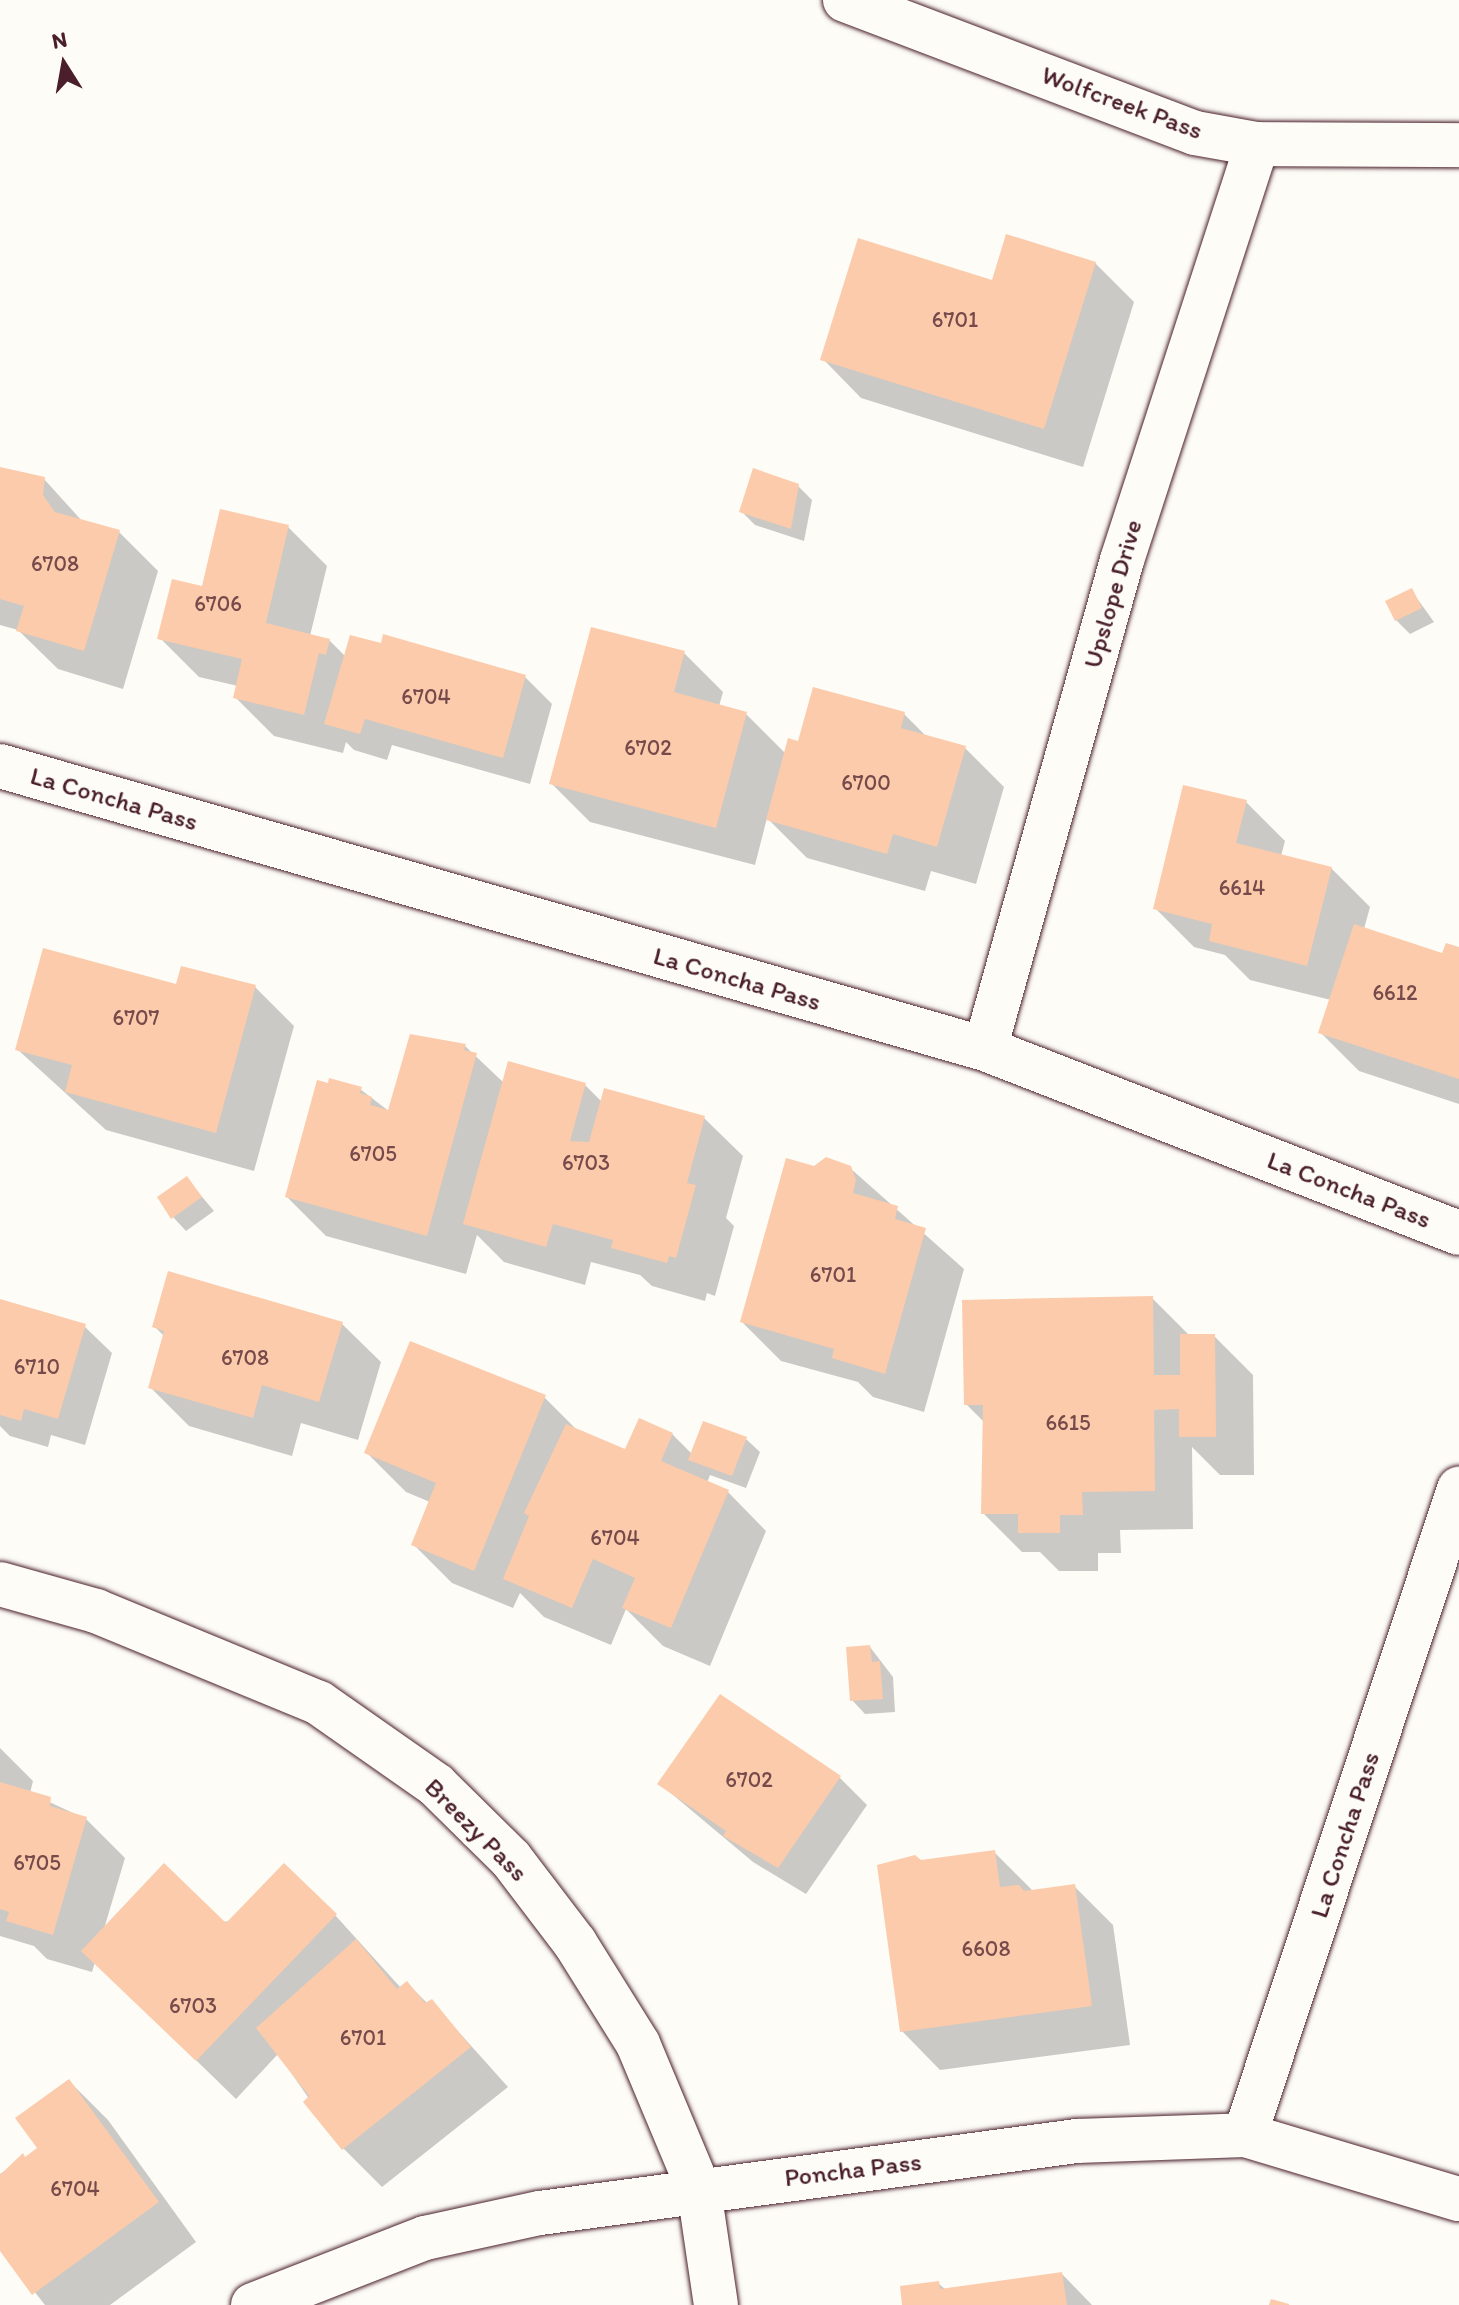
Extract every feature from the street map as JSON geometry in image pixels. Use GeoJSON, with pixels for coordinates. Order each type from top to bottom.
{"type":"FeatureCollection","features":[{"type":"Feature","properties":{"kind":"street","name":"Wolfcreek Pass"},"geometry":{"type":"LineString","coordinates":[[845,0],[1195,133],[1257,144],[1459,145]]}},
{"type":"Feature","properties":{"kind":"street","name":"Upslope Drive"},"geometry":{"type":"LineString","coordinates":[[985,1049],[1122,560],[1257,144]]}},
{"type":"Feature","properties":{"kind":"street","name":"La Concha Pass"},"geometry":{"type":"LineString","coordinates":[[0,766],[985,1049],[1459,1233]]}},
{"type":"Feature","properties":{"kind":"street","name":"La Concha Pass"},"geometry":{"type":"LineString","coordinates":[[1245,2135],[1459,1489]]}},
{"type":"Feature","properties":{"kind":"street","name":"Breezy Pass"},"geometry":{"type":"LineString","coordinates":[[0,1584],[96,1611],[319,1703],[436,1785],[511,1859],[575,1943],[638,2044],[699,2190],[716,2305]]}},
{"type":"Feature","properties":{"kind":"street","name":"Poncha Pass"},"geometry":{"type":"LineString","coordinates":[[253,2305],[425,2238],[540,2213],[1077,2141],[1245,2135],[1459,2199]]}},
{"type":"Feature","properties":{"kind":"building"},"geometry":{"type":"Polygon","coordinates":[[[1006,234],[1096,262],[1044,429],[820,360],[858,238],[992,280],[1006,234]]]}},
{"type":"Feature","properties":{"kind":"building"},"geometry":{"type":"Polygon","coordinates":[[[0,467],[45,477],[43,495],[55,512],[120,530],[84,651],[16,631],[24,606],[0,599],[0,467]]]}},
{"type":"Feature","properties":{"kind":"building"},"geometry":{"type":"Polygon","coordinates":[[[753,468],[799,484],[791,529],[739,512],[753,468]]]}},
{"type":"Feature","properties":{"kind":"building"},"geometry":{"type":"Polygon","coordinates":[[[220,509],[289,525],[266,623],[330,639],[326,655],[319,653],[304,715],[233,698],[242,659],[157,639],[172,579],[202,586],[220,509]]]}},
{"type":"Feature","properties":{"kind":"building"},"geometry":{"type":"Polygon","coordinates":[[[1412,588],[1422,608],[1395,621],[1385,601],[1412,588]]]}},
{"type":"Feature","properties":{"kind":"building"},"geometry":{"type":"Polygon","coordinates":[[[591,627],[685,651],[674,692],[747,712],[716,828],[549,784],[591,627]]]}},
{"type":"Feature","properties":{"kind":"building"},"geometry":{"type":"Polygon","coordinates":[[[383,634],[526,675],[503,758],[365,719],[360,734],[324,724],[350,635],[381,643],[383,634]]]}},
{"type":"Feature","properties":{"kind":"building"},"geometry":{"type":"Polygon","coordinates":[[[813,687],[905,712],[901,728],[966,746],[937,847],[893,834],[887,854],[766,820],[788,738],[798,741],[813,687]]]}},
{"type":"Feature","properties":{"kind":"building"},"geometry":{"type":"Polygon","coordinates":[[[1183,785],[1247,800],[1236,843],[1332,867],[1307,966],[1209,941],[1212,924],[1153,909],[1183,785]]]}},
{"type":"Feature","properties":{"kind":"building"},"geometry":{"type":"Polygon","coordinates":[[[1354,924],[1442,953],[1446,943],[1459,947],[1459,1079],[1318,1033],[1354,924]]]}},
{"type":"Feature","properties":{"kind":"building"},"geometry":{"type":"Polygon","coordinates":[[[43,948],[176,984],[181,966],[256,985],[216,1133],[65,1092],[72,1065],[15,1050],[43,948]]]}},
{"type":"Feature","properties":{"kind":"building"},"geometry":{"type":"Polygon","coordinates":[[[410,1034],[466,1044],[464,1050],[477,1053],[427,1236],[285,1197],[317,1080],[328,1083],[329,1078],[362,1087],[360,1093],[372,1097],[370,1105],[388,1110],[410,1034]]]}},
{"type":"Feature","properties":{"kind":"building"},"geometry":{"type":"Polygon","coordinates":[[[508,1061],[586,1083],[570,1141],[589,1142],[604,1088],[705,1116],[687,1183],[696,1185],[676,1258],[669,1256],[667,1263],[611,1248],[613,1240],[553,1224],[546,1247],[463,1224],[508,1061]]]}},
{"type":"Feature","properties":{"kind":"building"},"geometry":{"type":"Polygon","coordinates":[[[826,1157],[851,1166],[856,1180],[853,1193],[898,1206],[895,1219],[926,1228],[885,1374],[832,1358],[834,1349],[740,1322],[786,1158],[814,1166],[826,1157]]]}},
{"type":"Feature","properties":{"kind":"building"},"geometry":{"type":"Polygon","coordinates":[[[187,1176],[202,1197],[171,1219],[157,1197],[187,1176]]]}},
{"type":"Feature","properties":{"kind":"building"},"geometry":{"type":"Polygon","coordinates":[[[168,1271],[343,1322],[319,1402],[262,1385],[253,1418],[148,1388],[164,1331],[152,1327],[168,1271]]]}},
{"type":"Feature","properties":{"kind":"building"},"geometry":{"type":"Polygon","coordinates":[[[1153,1296],[1154,1375],[1180,1375],[1180,1334],[1215,1334],[1216,1437],[1179,1437],[1179,1409],[1154,1410],[1155,1491],[1082,1492],[1083,1515],[1060,1515],[1060,1533],[1018,1533],[1018,1514],[981,1514],[983,1405],[964,1405],[962,1300],[1153,1296]]]}},
{"type":"Feature","properties":{"kind":"building"},"geometry":{"type":"Polygon","coordinates":[[[0,1299],[86,1324],[58,1419],[24,1409],[21,1421],[0,1415],[0,1299]]]}},
{"type":"Feature","properties":{"kind":"building"},"geometry":{"type":"Polygon","coordinates":[[[410,1341],[546,1395],[474,1571],[411,1545],[436,1483],[364,1453],[410,1341]]]}},
{"type":"Feature","properties":{"kind":"building"},"geometry":{"type":"Polygon","coordinates":[[[639,1418],[673,1433],[661,1461],[729,1490],[671,1628],[622,1608],[635,1578],[593,1559],[572,1608],[503,1579],[529,1516],[524,1513],[566,1424],[625,1449],[639,1418]]]}},
{"type":"Feature","properties":{"kind":"building"},"geometry":{"type":"Polygon","coordinates":[[[703,1421],[747,1437],[732,1476],[688,1460],[703,1421]]]}},
{"type":"Feature","properties":{"kind":"building"},"geometry":{"type":"Polygon","coordinates":[[[870,1645],[872,1662],[880,1661],[883,1699],[850,1701],[846,1647],[870,1645]]]}},
{"type":"Feature","properties":{"kind":"building"},"geometry":{"type":"Polygon","coordinates":[[[720,1694],[841,1776],[778,1868],[723,1836],[726,1831],[657,1784],[720,1694]]]}},
{"type":"Feature","properties":{"kind":"building"},"geometry":{"type":"Polygon","coordinates":[[[0,1782],[51,1797],[50,1806],[87,1817],[53,1935],[6,1921],[9,1912],[0,1909],[0,1782]]]}},
{"type":"Feature","properties":{"kind":"building"},"geometry":{"type":"Polygon","coordinates":[[[995,1850],[1000,1887],[1019,1885],[1024,1891],[1075,1884],[1092,2006],[900,2032],[877,1865],[915,1855],[921,1860],[995,1850]]]}},
{"type":"Feature","properties":{"kind":"building"},"geometry":{"type":"Polygon","coordinates":[[[164,1863],[226,1923],[284,1863],[337,1914],[196,2061],[81,1951],[164,1863]]]}},
{"type":"Feature","properties":{"kind":"building"},"geometry":{"type":"Polygon","coordinates":[[[356,1939],[397,1989],[407,1981],[425,2003],[432,1999],[471,2047],[342,2150],[303,2102],[309,2096],[256,2028],[356,1939]]]}},
{"type":"Feature","properties":{"kind":"building"},"geometry":{"type":"Polygon","coordinates":[[[69,2079],[159,2202],[32,2295],[0,2251],[0,2175],[23,2153],[25,2157],[37,2148],[15,2118],[69,2079]]]}},
{"type":"Feature","properties":{"kind":"building"},"geometry":{"type":"Polygon","coordinates":[[[1062,2272],[1067,2305],[902,2305],[900,2286],[939,2281],[940,2289],[1062,2272]]]}},
{"type":"Feature","properties":{"kind":"building"},"geometry":{"type":"Polygon","coordinates":[[[1271,2299],[1289,2304],[1289,2305],[1269,2305],[1271,2299]]]}}]}
